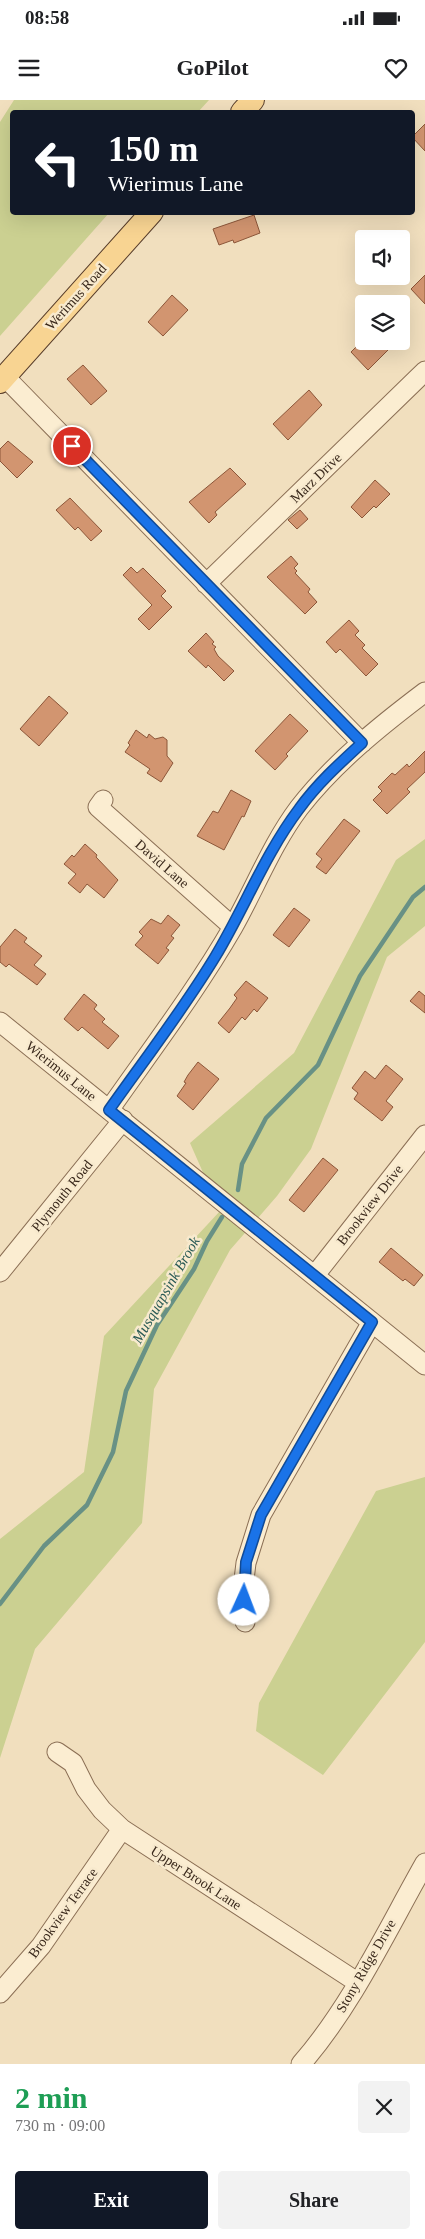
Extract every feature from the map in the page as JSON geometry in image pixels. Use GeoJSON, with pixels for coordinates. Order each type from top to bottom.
{"type":"FeatureCollection","features":[{"type":"Feature","properties":{"kind":"main road"},"geometry":{"type":"LineString","coordinates":[[244,110],[253,100]]}},
{"type":"Feature","properties":{"kind":"main road","name":"Werimus Road"},"geometry":{"type":"LineString","coordinates":[[2,379],[149,215]]}},
{"type":"Feature","properties":{"kind":"street","name":"Marz Drive"},"geometry":{"type":"LineString","coordinates":[[206,584],[425,371]]}},
{"type":"Feature","properties":{"kind":"street"},"geometry":{"type":"LineString","coordinates":[[2,379],[362,743]]}},
{"type":"Feature","properties":{"kind":"street","name":"Plymouth Road"},"geometry":{"type":"LineString","coordinates":[[0,1272],[116,1115],[204,975],[233,926],[281,835],[298,809],[318,785],[362,743],[425,692]]}},
{"type":"Feature","properties":{"kind":"street","name":"David Lane"},"geometry":{"type":"LineString","coordinates":[[103,800],[98,807],[233,926]]}},
{"type":"Feature","properties":{"kind":"street","name":"Wierimus Lane"},"geometry":{"type":"LineString","coordinates":[[0,1022],[425,1365]]}},
{"type":"Feature","properties":{"kind":"street","name":"Brookview Drive"},"geometry":{"type":"LineString","coordinates":[[316,1276],[425,1134]]}},
{"type":"Feature","properties":{"kind":"street"},"geometry":{"type":"LineString","coordinates":[[245,1622],[243,1588],[246,1562],[261,1515],[372,1322]]}},
{"type":"Feature","properties":{"kind":"street","name":"Upper Brook Lane"},"geometry":{"type":"LineString","coordinates":[[57,1752],[73,1763],[92,1796],[122,1829],[357,1982]]}},
{"type":"Feature","properties":{"kind":"street","name":"Brookview Terrace"},"geometry":{"type":"LineString","coordinates":[[0,1993],[41,1946],[122,1829]]}},
{"type":"Feature","properties":{"kind":"street","name":"Stony Ridge Drive"},"geometry":{"type":"LineString","coordinates":[[301,2064],[321,2041],[425,1863]]}},
{"type":"Feature","properties":{"kind":"green space"},"geometry":{"type":"Polygon","coordinates":[[[14,100],[209,100],[200,110],[10,110],[10,215],[107,215],[0,336],[0,122],[14,100]]]}},
{"type":"Feature","properties":{"kind":"green space"},"geometry":{"type":"Polygon","coordinates":[[[425,839],[425,926],[387,957],[311,1149],[277,1196],[230,1250],[154,1389],[142,1523],[35,1649],[0,1758],[0,1539],[84,1472],[104,1336],[220,1211],[190,1143],[294,1053],[396,860],[425,839]]]}},
{"type":"Feature","properties":{"kind":"green space"},"geometry":{"type":"Polygon","coordinates":[[[425,1477],[425,1642],[323,1775],[256,1731],[259,1703],[376,1491],[425,1477]]]}},
{"type":"Feature","properties":{"kind":"building"},"geometry":{"type":"Polygon","coordinates":[[[425,124],[425,151],[415,140],[415,134],[425,124]]]}},
{"type":"Feature","properties":{"kind":"building"},"geometry":{"type":"Polygon","coordinates":[[[254,215],[260,233],[234,243],[233,240],[219,245],[213,229],[254,215]]]}},
{"type":"Feature","properties":{"kind":"building"},"geometry":{"type":"Polygon","coordinates":[[[425,275],[425,304],[411,289],[425,275]]]}},
{"type":"Feature","properties":{"kind":"building"},"geometry":{"type":"Polygon","coordinates":[[[172,295],[188,310],[163,336],[148,322],[172,295]]]}},
{"type":"Feature","properties":{"kind":"building"},"geometry":{"type":"Polygon","coordinates":[[[355,348],[355,350],[388,350],[368,370],[351,352],[355,348]]]}},
{"type":"Feature","properties":{"kind":"building"},"geometry":{"type":"Polygon","coordinates":[[[83,365],[107,391],[91,405],[67,379],[83,365]]]}},
{"type":"Feature","properties":{"kind":"building"},"geometry":{"type":"Polygon","coordinates":[[[309,390],[322,405],[288,440],[273,424],[309,390]]]}},
{"type":"Feature","properties":{"kind":"building"},"geometry":{"type":"Polygon","coordinates":[[[8,441],[33,462],[17,478],[0,461],[0,449],[8,441]]]}},
{"type":"Feature","properties":{"kind":"building"},"geometry":{"type":"Polygon","coordinates":[[[230,468],[246,484],[215,512],[217,515],[209,523],[189,502],[230,468]]]}},
{"type":"Feature","properties":{"kind":"building"},"geometry":{"type":"Polygon","coordinates":[[[375,480],[390,494],[376,508],[374,506],[362,518],[351,507],[375,480]]]}},
{"type":"Feature","properties":{"kind":"building"},"geometry":{"type":"Polygon","coordinates":[[[70,498],[102,531],[91,541],[78,527],[75,530],[56,510],[70,498]]]}},
{"type":"Feature","properties":{"kind":"building"},"geometry":{"type":"Polygon","coordinates":[[[300,510],[308,519],[297,529],[288,520],[300,510]]]}},
{"type":"Feature","properties":{"kind":"building"},"geometry":{"type":"Polygon","coordinates":[[[291,556],[298,564],[294,568],[297,571],[295,573],[310,589],[308,592],[317,602],[305,614],[267,577],[291,556]]]}},
{"type":"Feature","properties":{"kind":"building"},"geometry":{"type":"Polygon","coordinates":[[[131,567],[137,573],[143,568],[166,591],[161,596],[172,607],[149,630],[138,619],[152,605],[123,575],[131,567]]]}},
{"type":"Feature","properties":{"kind":"building"},"geometry":{"type":"Polygon","coordinates":[[[349,620],[359,631],[355,635],[365,645],[362,648],[378,664],[366,676],[340,649],[336,653],[326,642],[349,620]]]}},
{"type":"Feature","properties":{"kind":"building"},"geometry":{"type":"Polygon","coordinates":[[[206,633],[214,642],[212,644],[216,647],[214,649],[218,656],[234,671],[224,681],[208,665],[206,668],[188,651],[206,633]]]}},
{"type":"Feature","properties":{"kind":"building"},"geometry":{"type":"Polygon","coordinates":[[[49,696],[68,713],[39,746],[20,729],[49,696]]]}},
{"type":"Feature","properties":{"kind":"building"},"geometry":{"type":"Polygon","coordinates":[[[290,714],[308,731],[286,754],[288,756],[275,770],[255,751],[290,714]]]}},
{"type":"Feature","properties":{"kind":"building"},"geometry":{"type":"Polygon","coordinates":[[[136,730],[147,738],[149,734],[155,739],[163,737],[167,740],[167,756],[173,763],[161,782],[147,773],[150,769],[125,752],[136,730]]]}},
{"type":"Feature","properties":{"kind":"building"},"geometry":{"type":"Polygon","coordinates":[[[425,751],[425,772],[407,789],[410,792],[387,814],[373,800],[382,791],[378,787],[392,773],[395,775],[407,764],[409,767],[425,751]]]}},
{"type":"Feature","properties":{"kind":"building"},"geometry":{"type":"Polygon","coordinates":[[[231,790],[251,801],[244,817],[242,816],[224,850],[197,836],[213,811],[218,813],[231,790]]]}},
{"type":"Feature","properties":{"kind":"building"},"geometry":{"type":"Polygon","coordinates":[[[344,819],[360,831],[326,874],[316,867],[322,859],[316,854],[344,819]]]}},
{"type":"Feature","properties":{"kind":"building"},"geometry":{"type":"Polygon","coordinates":[[[85,844],[118,880],[104,898],[87,884],[80,893],[68,883],[76,874],[64,864],[72,855],[74,857],[85,844]]]}},
{"type":"Feature","properties":{"kind":"building"},"geometry":{"type":"Polygon","coordinates":[[[294,908],[310,920],[289,947],[273,935],[294,908]]]}},
{"type":"Feature","properties":{"kind":"building"},"geometry":{"type":"Polygon","coordinates":[[[168,915],[180,925],[171,936],[174,938],[166,948],[169,950],[158,964],[135,945],[143,936],[139,932],[151,919],[161,924],[168,915]]]}},
{"type":"Feature","properties":{"kind":"building"},"geometry":{"type":"Polygon","coordinates":[[[15,929],[27,938],[24,942],[42,956],[34,965],[46,974],[37,985],[9,964],[6,967],[0,962],[0,947],[15,929]]]}},
{"type":"Feature","properties":{"kind":"building"},"geometry":{"type":"Polygon","coordinates":[[[246,981],[268,998],[257,1012],[254,1009],[245,1020],[242,1017],[229,1033],[218,1023],[237,998],[234,995],[246,981]]]}},
{"type":"Feature","properties":{"kind":"building"},"geometry":{"type":"Polygon","coordinates":[[[419,991],[425,996],[425,1013],[410,1001],[419,991]]]}},
{"type":"Feature","properties":{"kind":"building"},"geometry":{"type":"Polygon","coordinates":[[[84,994],[97,1005],[94,1009],[105,1019],[102,1022],[119,1036],[108,1049],[82,1027],[78,1031],[64,1019],[84,994]]]}},
{"type":"Feature","properties":{"kind":"building"},"geometry":{"type":"Polygon","coordinates":[[[198,1062],[219,1079],[193,1110],[177,1096],[186,1083],[184,1082],[188,1075],[198,1062]]]}},
{"type":"Feature","properties":{"kind":"building"},"geometry":{"type":"Polygon","coordinates":[[[386,1065],[403,1079],[386,1101],[393,1107],[382,1121],[354,1099],[358,1093],[352,1088],[365,1071],[375,1079],[386,1065]]]}},
{"type":"Feature","properties":{"kind":"building"},"geometry":{"type":"Polygon","coordinates":[[[323,1158],[338,1170],[304,1212],[289,1200],[323,1158]]]}},
{"type":"Feature","properties":{"kind":"building"},"geometry":{"type":"Polygon","coordinates":[[[391,1248],[423,1275],[414,1286],[405,1279],[403,1281],[379,1262],[391,1248]]]}},
{"type":"Feature","properties":{"kind":"waterway","name":"Musquapsink Brook"},"geometry":{"type":"LineString","coordinates":[[238,1190],[242,1164],[266,1118],[318,1065],[360,976],[413,897],[425,887]]}},
{"type":"Feature","properties":{"kind":"waterway","name":"Musquapsink Brook"},"geometry":{"type":"LineString","coordinates":[[0,1604],[44,1546],[87,1505],[113,1452],[126,1391],[157,1325],[194,1269],[207,1241],[222,1217]]}},
{"type":"Feature","properties":{"kind":"route"},"geometry":{"type":"LineString","coordinates":[[72,446],[362,743],[333,769],[298,809],[281,835],[233,926],[204,975],[109,1110],[231,1206],[372,1322],[261,1515],[252,1538],[246,1562],[243,1588],[244,1600]]}}]}
